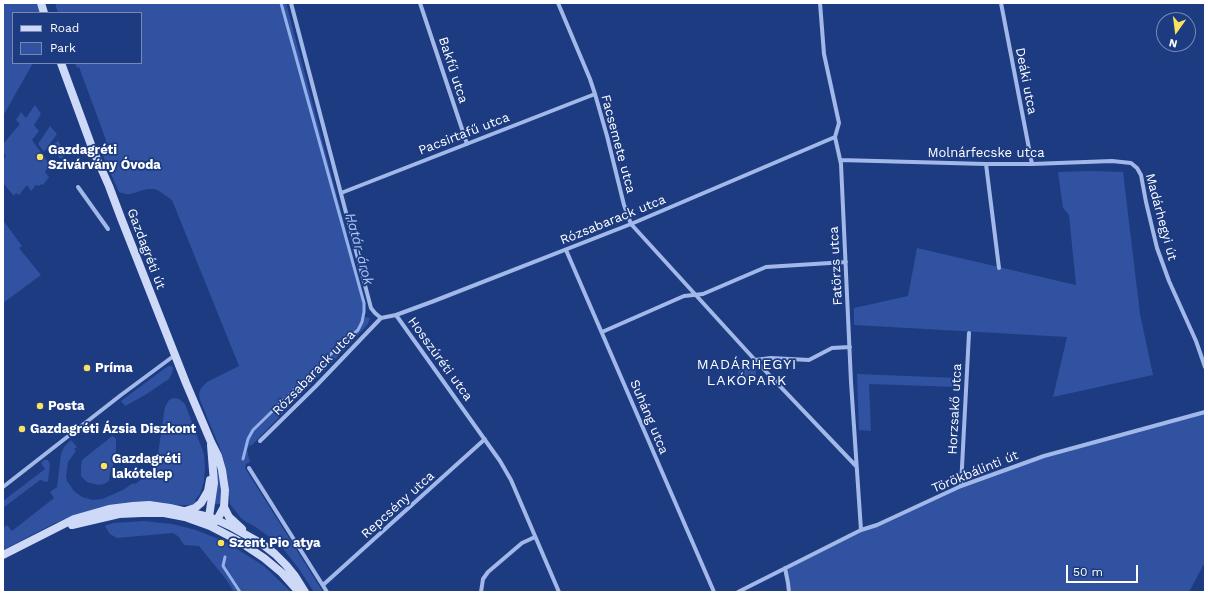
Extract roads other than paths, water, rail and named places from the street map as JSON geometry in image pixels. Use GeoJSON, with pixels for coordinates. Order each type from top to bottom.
{"type":"FeatureCollection","features":[{"type":"Feature","properties":{"kind":"street"},"geometry":{"type":"LineString","coordinates":[[290,3],[371,308],[381,318]]}},
{"type":"Feature","properties":{"kind":"street","name":"Bakfű utca"},"geometry":{"type":"LineString","coordinates":[[420,3],[467,144]]}},
{"type":"Feature","properties":{"kind":"street","name":"Facsemete utca"},"geometry":{"type":"LineString","coordinates":[[558,3],[595,94],[624,205],[631,224],[755,360],[837,448],[856,466]]}},
{"type":"Feature","properties":{"kind":"street","name":"Fatörzs utca"},"geometry":{"type":"LineString","coordinates":[[820,3],[824,54],[839,123],[835,137],[840,160],[856,466],[861,530]]}},
{"type":"Feature","properties":{"kind":"street","name":"Deáki utca"},"geometry":{"type":"LineString","coordinates":[[1001,3],[1032,164]]}},
{"type":"Feature","properties":{"kind":"street","name":"Gazdagréti út"},"geometry":{"type":"LineString","coordinates":[[61,64],[93,150],[109,186],[139,266],[186,383],[218,456],[225,490],[224,506],[212,521]]}},
{"type":"Feature","properties":{"kind":"street","name":"Pacsirtafű utca"},"geometry":{"type":"LineString","coordinates":[[341,194],[595,94]]}},
{"type":"Feature","properties":{"kind":"street","name":"Rózsabarack utca"},"geometry":{"type":"LineString","coordinates":[[396,315],[631,224],[835,137]]}},
{"type":"Feature","properties":{"kind":"street","name":"Molnárfecske utca"},"geometry":{"type":"LineString","coordinates":[[840,160],[986,164],[1112,161],[1131,163]]}},
{"type":"Feature","properties":{"kind":"street","name":"Madárhegyi út"},"geometry":{"type":"LineString","coordinates":[[1131,163],[1137,168],[1141,175],[1157,248],[1171,285],[1196,341],[1205,367]]}},
{"type":"Feature","properties":{"kind":"street"},"geometry":{"type":"LineString","coordinates":[[986,164],[999,268]]}},
{"type":"Feature","properties":{"kind":"street"},"geometry":{"type":"LineString","coordinates":[[78,187],[108,229]]}},
{"type":"Feature","properties":{"kind":"street","name":"Suháng utca"},"geometry":{"type":"LineString","coordinates":[[566,250],[714,592]]}},
{"type":"Feature","properties":{"kind":"street"},"geometry":{"type":"LineString","coordinates":[[602,332],[684,296],[704,294],[766,268],[846,262]]}},
{"type":"Feature","properties":{"kind":"street","name":"Hosszúréti utca"},"geometry":{"type":"LineString","coordinates":[[381,318],[396,315],[500,461],[511,480],[559,592]]}},
{"type":"Feature","properties":{"kind":"street","name":"Rózsabarack utca"},"geometry":{"type":"LineString","coordinates":[[260,441],[316,386],[381,318]]}},
{"type":"Feature","properties":{"kind":"street","name":"Horzsakő utca"},"geometry":{"type":"LineString","coordinates":[[961,486],[969,333]]}},
{"type":"Feature","properties":{"kind":"street"},"geometry":{"type":"LineString","coordinates":[[755,360],[771,358],[808,360],[832,348],[850,347]]}},
{"type":"Feature","properties":{"kind":"street"},"geometry":{"type":"LineString","coordinates":[[3,487],[121,395],[176,355]]}},
{"type":"Feature","properties":{"kind":"street","name":"Törökbálinti út"},"geometry":{"type":"LineString","coordinates":[[738,592],[861,530],[877,526],[961,486],[1044,456],[1205,412]]}},
{"type":"Feature","properties":{"kind":"street","name":"Repcsény utca"},"geometry":{"type":"LineString","coordinates":[[323,585],[485,439]]}},
{"type":"Feature","properties":{"kind":"street","name":"Gazdagréti út"},"geometry":{"type":"LineString","coordinates":[[211,442],[214,483],[212,521]]}},
{"type":"Feature","properties":{"kind":"street"},"geometry":{"type":"LineString","coordinates":[[185,511],[195,508],[205,498],[208,491],[212,468]]}},
{"type":"Feature","properties":{"kind":"street"},"geometry":{"type":"LineString","coordinates":[[249,468],[327,592]]}},
{"type":"Feature","properties":{"kind":"street"},"geometry":{"type":"LineString","coordinates":[[3,555],[74,519],[109,509],[149,505],[185,511],[212,521],[264,545]]}},
{"type":"Feature","properties":{"kind":"street"},"geometry":{"type":"LineString","coordinates":[[224,506],[229,517],[234,523],[276,554],[295,576],[305,592]]}},
{"type":"Feature","properties":{"kind":"street"},"geometry":{"type":"LineString","coordinates":[[56,529],[119,514],[164,513],[212,521],[236,540],[264,558],[282,573],[298,592]]}},
{"type":"Feature","properties":{"kind":"street"},"geometry":{"type":"LineString","coordinates":[[481,592],[483,580],[488,572],[522,543],[535,537]]}},
{"type":"Feature","properties":{"kind":"street"},"geometry":{"type":"LineString","coordinates":[[785,568],[789,592]]}},
{"type":"Feature","properties":{"kind":"waterway","name":"Határ-árok"},"geometry":{"type":"LineString","coordinates":[[243,459],[248,439],[253,430],[333,352],[358,330],[362,322],[364,312],[364,303],[281,3]]}},
{"type":"Feature","properties":{"kind":"waterway"},"geometry":{"type":"LineString","coordinates":[[225,557],[223,566],[240,592]]}},
{"type":"Feature","properties":{"kind":"place","name":"Gazdagréti Szivárvány Óvoda"},"geometry":{"type":"Point","coordinates":[40,157]}},
{"type":"Feature","properties":{"kind":"place","name":"Príma"},"geometry":{"type":"Point","coordinates":[87,368]}},
{"type":"Feature","properties":{"kind":"place","name":"Posta"},"geometry":{"type":"Point","coordinates":[40,406]}},
{"type":"Feature","properties":{"kind":"place","name":"Gazdagréti Ázsia Diszkont"},"geometry":{"type":"Point","coordinates":[22,429]}},
{"type":"Feature","properties":{"kind":"place","name":"Gazdagréti lakótelep"},"geometry":{"type":"Point","coordinates":[104,466]}},
{"type":"Feature","properties":{"kind":"place","name":"Szent Pio atya"},"geometry":{"type":"Point","coordinates":[221,543]}},
{"type":"Feature","properties":{"kind":"district","name":"MADÁRHEGYI LAKÓPARK"},"geometry":{"type":"Point","coordinates":[747,374]}}]}
